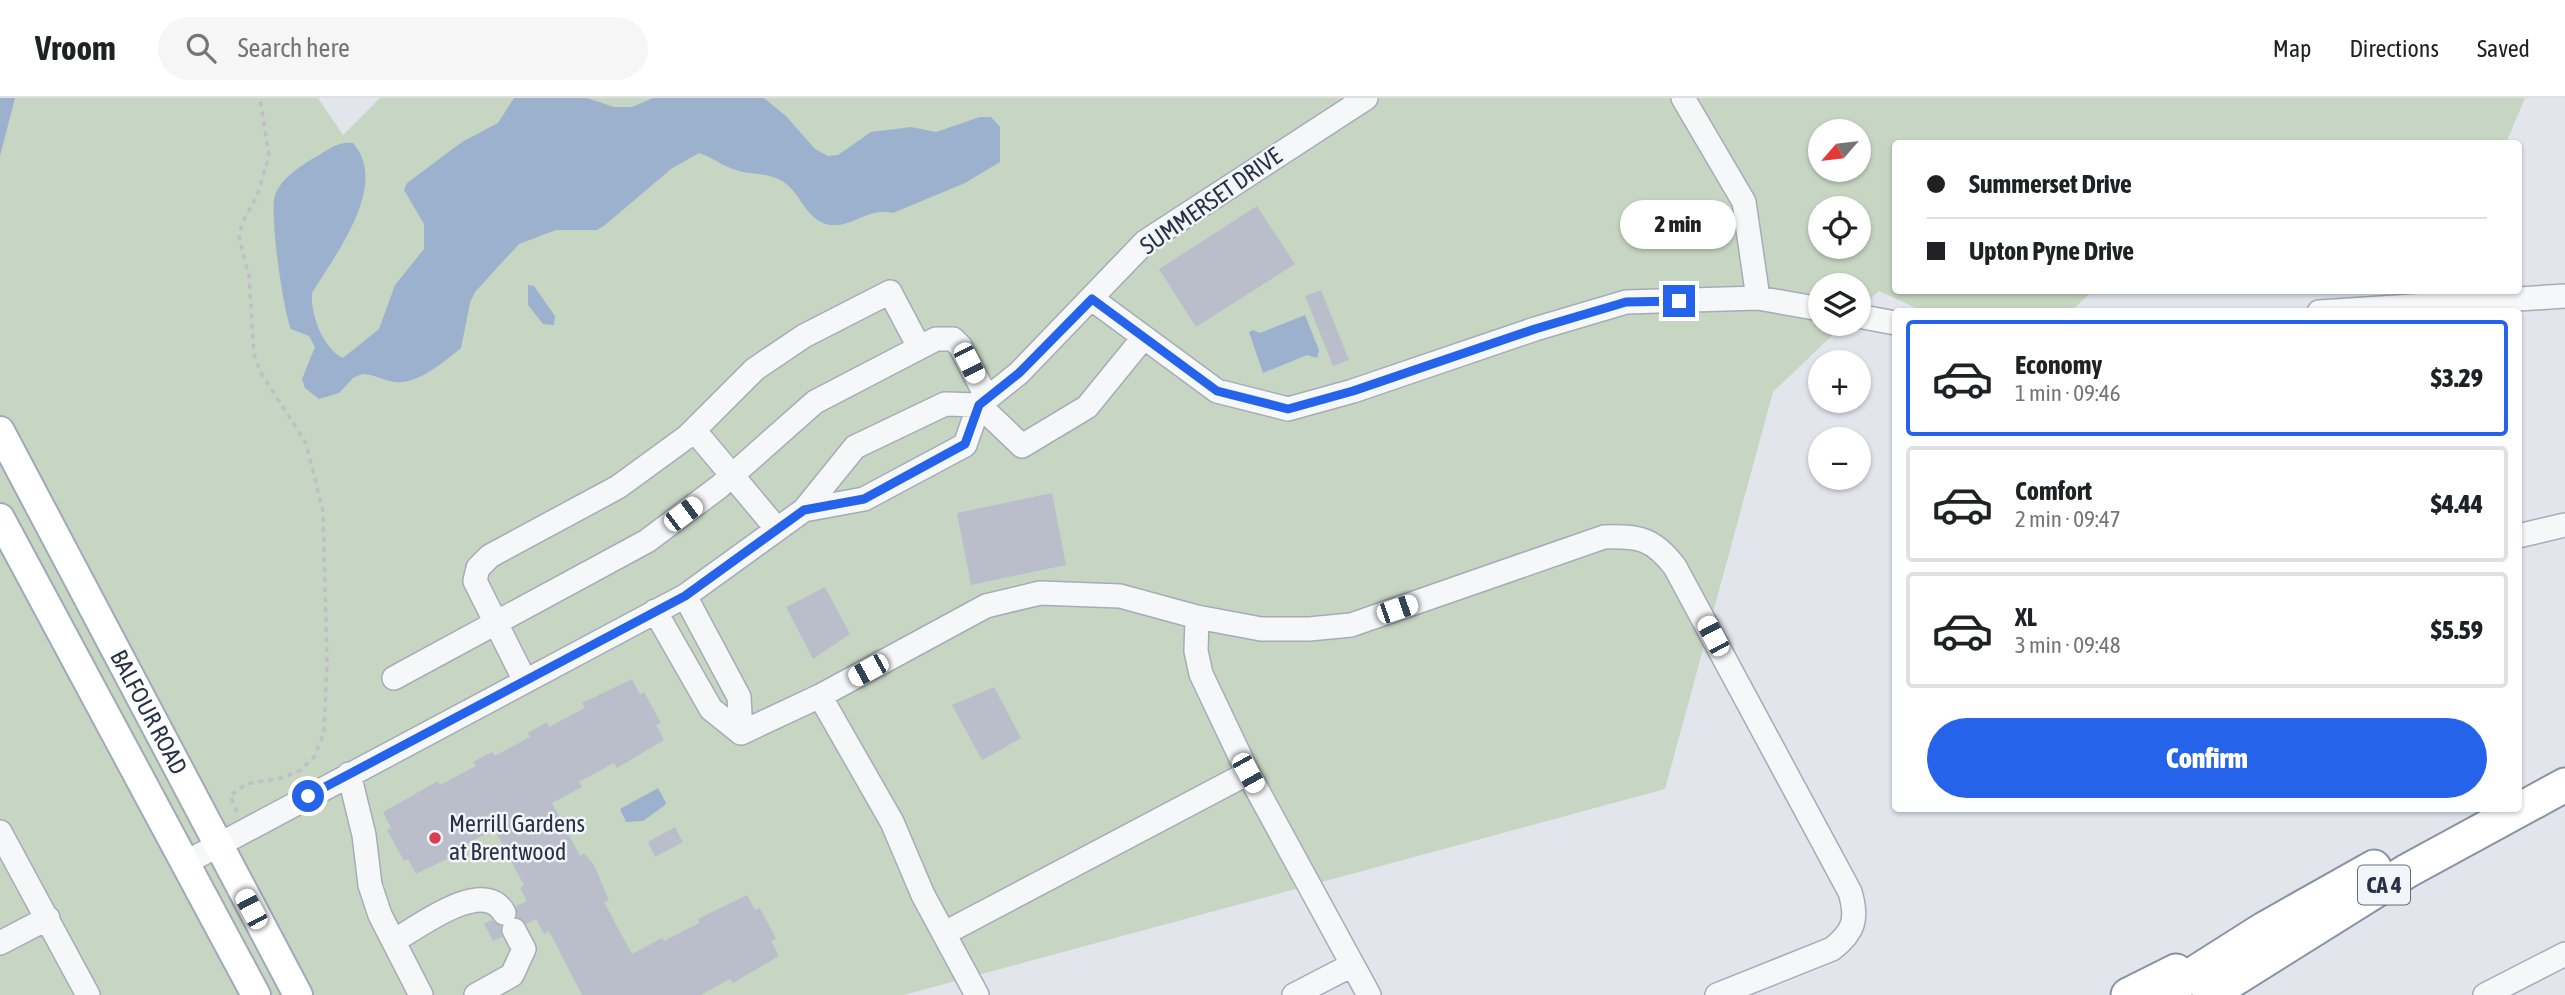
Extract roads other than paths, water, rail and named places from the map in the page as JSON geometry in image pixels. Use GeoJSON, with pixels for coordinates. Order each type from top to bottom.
{"type":"FeatureCollection","features":[{"type":"Feature","properties":{"kind":"highway"},"geometry":{"type":"LineString","coordinates":[[2522,783],[2565,760]]}},
{"type":"Feature","properties":{"kind":"highway","name":"CA 4"},"geometry":{"type":"LineString","coordinates":[[2522,808],[2565,785]]}},
{"type":"Feature","properties":{"kind":"highway","name":"CA 4"},"geometry":{"type":"LineString","coordinates":[[2160,995],[2264,929],[2469,812]]}},
{"type":"Feature","properties":{"kind":"highway","name":"CA 4"},"geometry":{"type":"LineString","coordinates":[[2209,995],[2407,871],[2515,812]]}},
{"type":"Feature","properties":{"kind":"highway"},"geometry":{"type":"LineString","coordinates":[[2128,995],[2264,929]]}},
{"type":"Feature","properties":{"kind":"main road","name":"BALFOUR ROAD"},"geometry":{"type":"LineString","coordinates":[[0,431],[298,995]]}},
{"type":"Feature","properties":{"kind":"main road","name":"BALFOUR ROAD"},"geometry":{"type":"LineString","coordinates":[[0,518],[256,995]]}},
{"type":"Feature","properties":{"kind":"street","name":"SUMMERSET DRIVE"},"geometry":{"type":"LineString","coordinates":[[983,402],[1019,373],[1145,242],[1366,98]]}},
{"type":"Feature","properties":{"kind":"street"},"geometry":{"type":"LineString","coordinates":[[1683,98],[1744,202],[1758,298]]}},
{"type":"Feature","properties":{"kind":"street"},"geometry":{"type":"LineString","coordinates":[[525,681],[475,581],[478,568],[490,556],[618,487],[694,430],[755,369],[804,336],[890,292],[919,347]]}},
{"type":"Feature","properties":{"kind":"street"},"geometry":{"type":"LineString","coordinates":[[2380,308],[2565,296]]}},
{"type":"Feature","properties":{"kind":"street"},"geometry":{"type":"LineString","coordinates":[[1092,299],[1217,391],[1288,409],[1353,391],[1535,329],[1626,302],[1758,298],[1808,307]]}},
{"type":"Feature","properties":{"kind":"street"},"geometry":{"type":"LineString","coordinates":[[1871,318],[1892,322]]}},
{"type":"Feature","properties":{"kind":"street"},"geometry":{"type":"LineString","coordinates":[[394,678],[647,541],[731,476],[815,402],[936,339],[953,338],[983,402],[1022,446],[1087,407],[1144,337]]}},
{"type":"Feature","properties":{"kind":"street"},"geometry":{"type":"LineString","coordinates":[[185,863],[685,596],[804,510],[855,447],[945,404],[983,402]]}},
{"type":"Feature","properties":{"kind":"street"},"geometry":{"type":"LineString","coordinates":[[804,510],[864,499],[965,444],[983,402]]}},
{"type":"Feature","properties":{"kind":"street"},"geometry":{"type":"LineString","coordinates":[[694,430],[777,530]]}},
{"type":"Feature","properties":{"kind":"street"},"geometry":{"type":"LineString","coordinates":[[2522,535],[2565,525]]}},
{"type":"Feature","properties":{"kind":"street"},"geometry":{"type":"LineString","coordinates":[[741,733],[820,696],[986,606],[1040,593],[1120,596],[1197,617],[1261,629],[1351,625],[1604,537],[1630,536],[1648,541],[1662,550],[1675,566],[1850,892],[1855,908],[1854,924],[1849,937],[1832,949],[1717,995]]}},
{"type":"Feature","properties":{"kind":"street"},"geometry":{"type":"LineString","coordinates":[[685,596],[739,697],[741,733]]}},
{"type":"Feature","properties":{"kind":"street"},"geometry":{"type":"LineString","coordinates":[[655,611],[711,709],[741,733]]}},
{"type":"Feature","properties":{"kind":"street"},"geometry":{"type":"LineString","coordinates":[[1197,617],[1196,651],[1201,674],[1248,773],[1369,995]]}},
{"type":"Feature","properties":{"kind":"street"},"geometry":{"type":"LineString","coordinates":[[699,688],[726,673]]}},
{"type":"Feature","properties":{"kind":"street"},"geometry":{"type":"LineString","coordinates":[[820,696],[892,822],[923,895],[977,995]]}},
{"type":"Feature","properties":{"kind":"street"},"geometry":{"type":"LineString","coordinates":[[945,933],[1248,773]]}},
{"type":"Feature","properties":{"kind":"street"},"geometry":{"type":"LineString","coordinates":[[349,774],[364,835],[370,886],[421,995]]}},
{"type":"Feature","properties":{"kind":"street"},"geometry":{"type":"LineString","coordinates":[[0,832],[88,995]]}},
{"type":"Feature","properties":{"kind":"street"},"geometry":{"type":"LineString","coordinates":[[394,941],[455,905],[485,898],[499,904],[524,949],[513,975],[476,995]]}},
{"type":"Feature","properties":{"kind":"street"},"geometry":{"type":"LineString","coordinates":[[0,943],[48,918]]}},
{"type":"Feature","properties":{"kind":"street"},"geometry":{"type":"LineString","coordinates":[[2486,995],[2565,954]]}},
{"type":"Feature","properties":{"kind":"street"},"geometry":{"type":"LineString","coordinates":[[1294,995],[1352,965]]}},
{"type":"Feature","properties":{"kind":"water"},"geometry":{"type":"Polygon","coordinates":[[[0,98],[15,98],[0,156],[0,98]]]}},
{"type":"Feature","properties":{"kind":"water"},"geometry":{"type":"Polygon","coordinates":[[[514,98],[587,98],[614,107],[632,107],[653,98],[764,98],[786,116],[815,149],[828,156],[838,155],[871,132],[911,127],[936,132],[980,117],[991,117],[1000,127],[1000,162],[965,183],[893,213],[875,213],[834,225],[813,217],[791,188],[779,179],[733,169],[699,153],[671,169],[597,230],[556,230],[519,244],[475,292],[470,303],[461,348],[430,371],[403,382],[362,374],[353,378],[339,393],[319,399],[305,388],[302,379],[315,347],[309,336],[291,329],[284,302],[274,220],[275,195],[278,188],[300,167],[339,144],[353,143],[363,160],[365,179],[355,220],[312,293],[313,310],[319,330],[329,347],[343,358],[379,329],[395,285],[424,249],[424,224],[404,190],[407,183],[462,142],[498,123],[514,98]]]}},
{"type":"Feature","properties":{"kind":"water"},"geometry":{"type":"Polygon","coordinates":[[[528,285],[534,286],[555,316],[554,325],[543,324],[528,305],[528,285]]]}},
{"type":"Feature","properties":{"kind":"water"},"geometry":{"type":"Polygon","coordinates":[[[1305,315],[1319,350],[1317,358],[1307,355],[1263,373],[1249,332],[1253,330],[1260,333],[1305,315]]]}},
{"type":"Feature","properties":{"kind":"water"},"geometry":{"type":"Polygon","coordinates":[[[658,788],[666,803],[664,806],[643,821],[626,822],[620,809],[658,788]]]}},
{"type":"Feature","properties":{"kind":"place","name":"Merrill Gardens at Brentwood"},"geometry":{"type":"Point","coordinates":[435,838]}}]}
